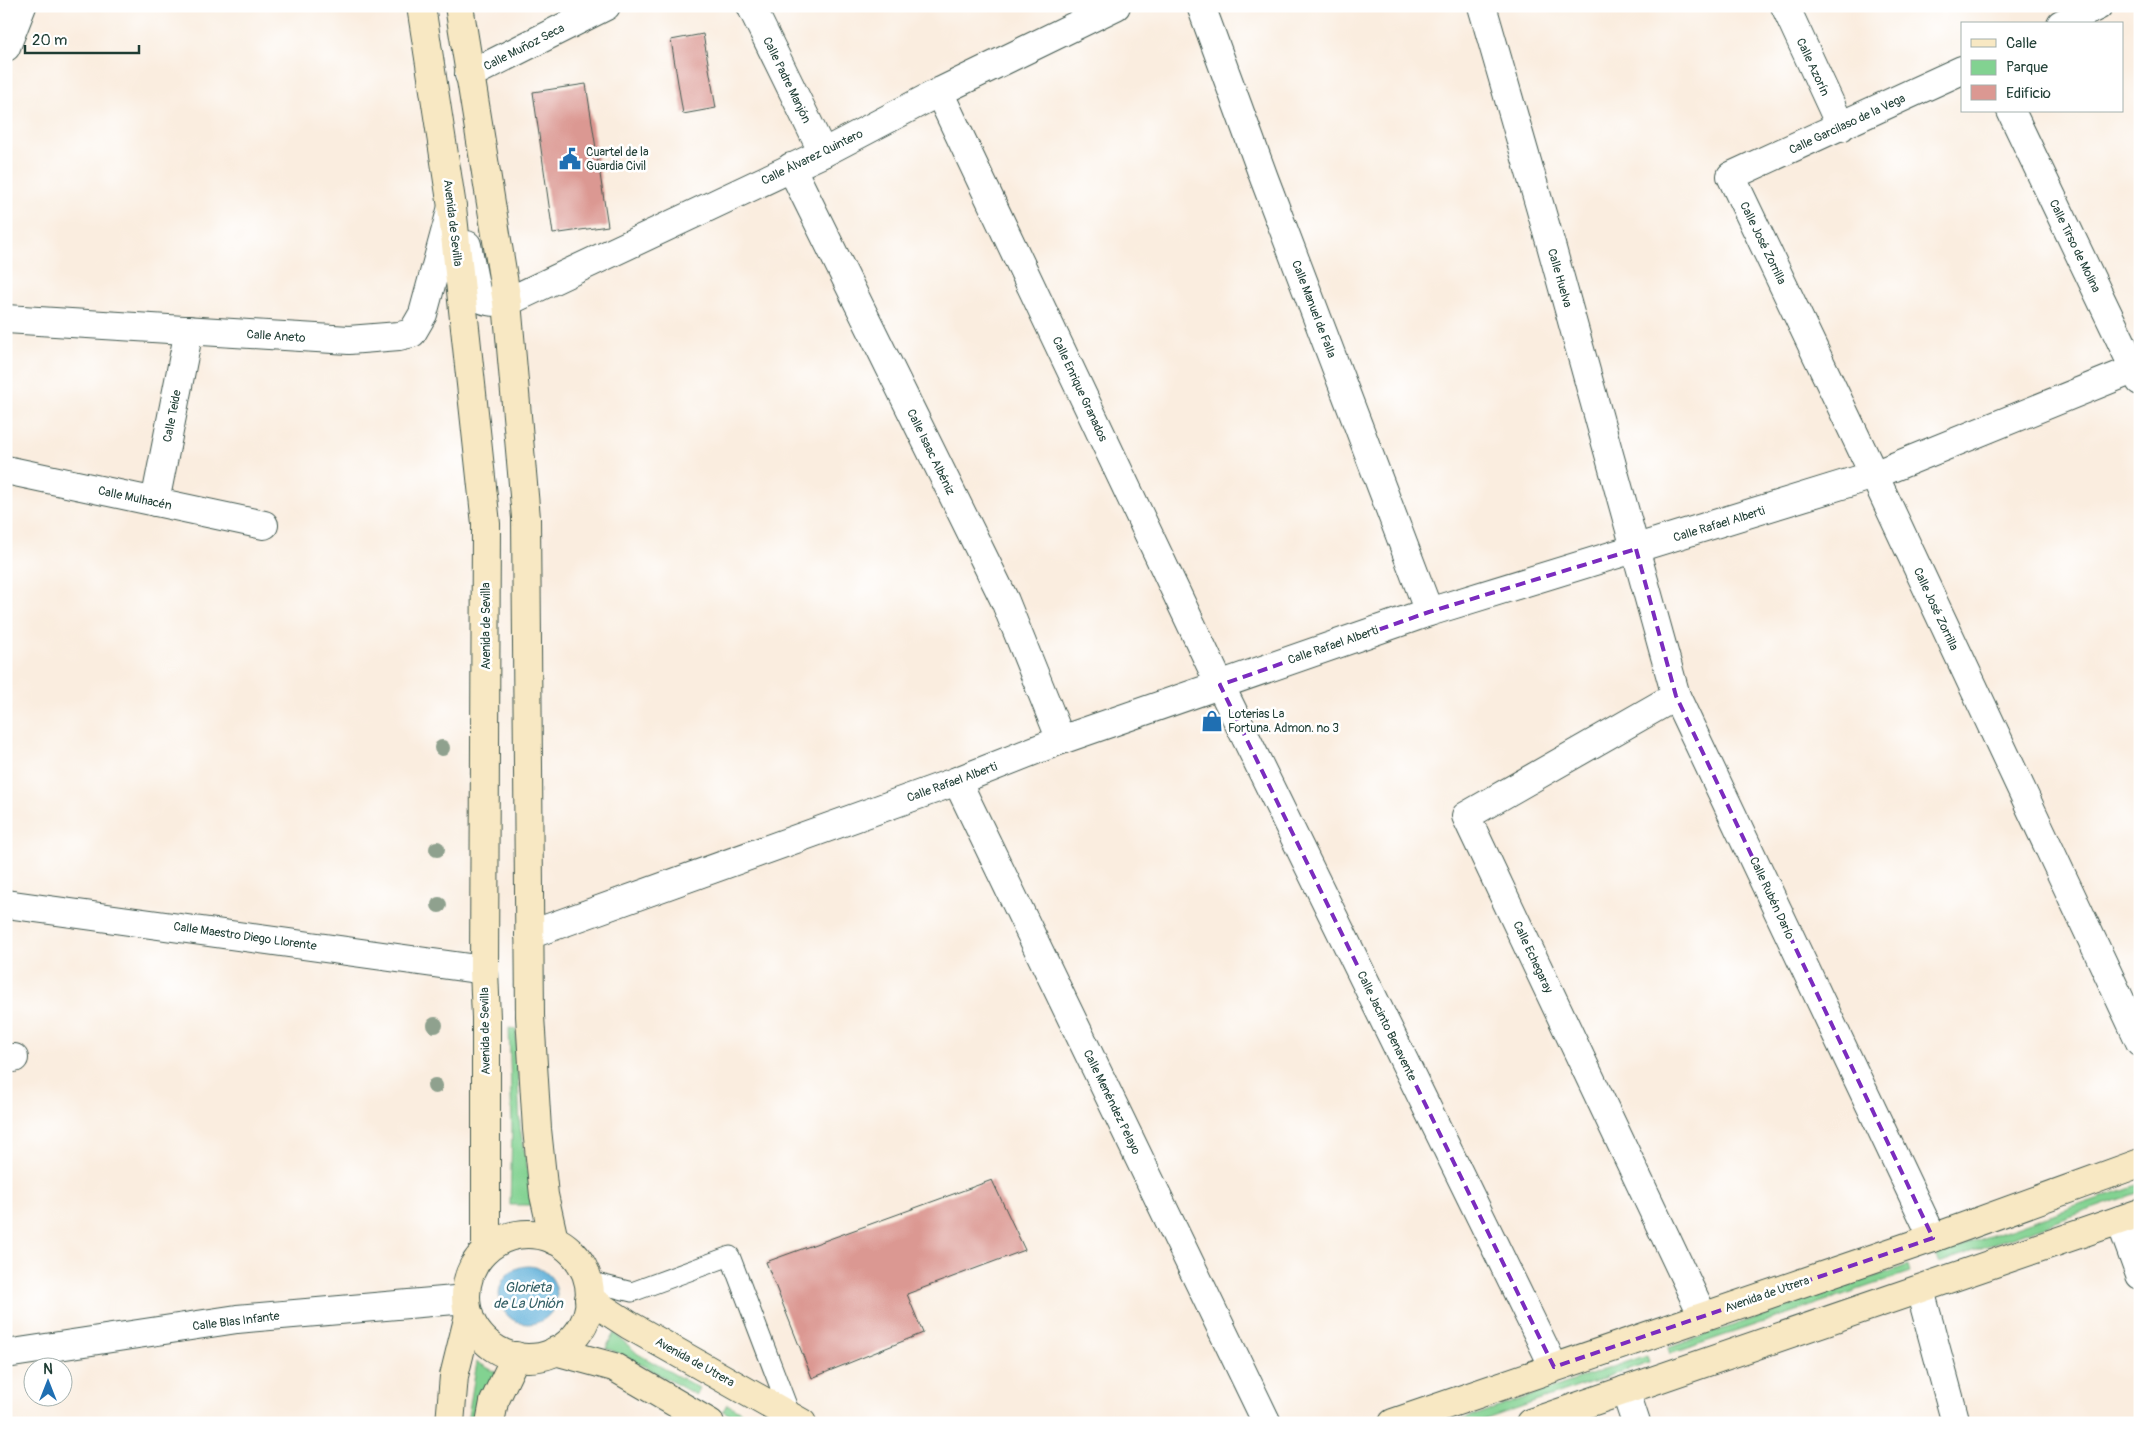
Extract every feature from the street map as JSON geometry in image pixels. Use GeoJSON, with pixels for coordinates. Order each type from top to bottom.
{"type":"FeatureCollection","features":[{"type":"Feature","properties":{"kind":"main road","name":"Avenida de Sevilla"},"geometry":{"type":"LineString","coordinates":[[421,6],[452,207],[486,524],[484,970],[486,1018],[486,1250]]}},
{"type":"Feature","properties":{"kind":"main road"},"geometry":{"type":"LineString","coordinates":[[459,6],[507,302],[526,518],[530,1016],[537,1129],[544,1194],[554,1240]]}},
{"type":"Feature","properties":{"kind":"main road","name":"Avenida de Utrera"},"geometry":{"type":"LineString","coordinates":[[1393,1423],[1933,1238],[2140,1163]]}},
{"type":"Feature","properties":{"kind":"main road"},"geometry":{"type":"LineString","coordinates":[[1530,1423],[2130,1216]]}},
{"type":"Feature","properties":{"kind":"main road"},"geometry":{"type":"LineString","coordinates":[[450,1423],[454,1376],[468,1307],[468,1281],[471,1272],[486,1250],[502,1240],[519,1234],[537,1234],[554,1240],[562,1244],[581,1264],[589,1290],[586,1315],[579,1330],[569,1342],[555,1351],[536,1357],[516,1356],[501,1351],[487,1342],[476,1330],[468,1307]]}},
{"type":"Feature","properties":{"kind":"main road","name":"Avenida de Utrera"},"geometry":{"type":"LineString","coordinates":[[589,1290],[629,1325],[796,1420]]}},
{"type":"Feature","properties":{"kind":"main road"},"geometry":{"type":"LineString","coordinates":[[555,1351],[614,1367],[710,1423]]}},
{"type":"Feature","properties":{"kind":"main road"},"geometry":{"type":"LineString","coordinates":[[490,1423],[494,1402],[516,1356]]}},
{"type":"Feature","properties":{"kind":"street"},"geometry":{"type":"LineString","coordinates":[[6,47],[22,6]]}},
{"type":"Feature","properties":{"kind":"street","name":"Calle Muñoz Seca"},"geometry":{"type":"LineString","coordinates":[[469,75],[606,6]]}},
{"type":"Feature","properties":{"kind":"street","name":"Calle Padre Manjón"},"geometry":{"type":"LineString","coordinates":[[751,6],[823,153]]}},
{"type":"Feature","properties":{"kind":"street","name":"Calle Álvarez Quintero"},"geometry":{"type":"LineString","coordinates":[[507,302],[823,153],[939,92],[1116,6]]}},
{"type":"Feature","properties":{"kind":"street","name":"Calle Manuel de Falla"},"geometry":{"type":"LineString","coordinates":[[1201,6],[1264,178],[1429,612]]}},
{"type":"Feature","properties":{"kind":"street","name":"Calle Huelva"},"geometry":{"type":"LineString","coordinates":[[1482,6],[1636,550]]}},
{"type":"Feature","properties":{"kind":"street","name":"Calle Azorín"},"geometry":{"type":"LineString","coordinates":[[1785,6],[1841,127]]}},
{"type":"Feature","properties":{"kind":"street"},"geometry":{"type":"LineString","coordinates":[[2065,22],[2098,6]]}},
{"type":"Feature","properties":{"kind":"street","name":"Calle Garcilaso de la Vega"},"geometry":{"type":"LineString","coordinates":[[1731,176],[1961,70]]}},
{"type":"Feature","properties":{"kind":"street","name":"Calle Enrique Granados"},"geometry":{"type":"LineString","coordinates":[[939,92],[1220,685]]}},
{"type":"Feature","properties":{"kind":"street","name":"Calle Tirso de Molina"},"geometry":{"type":"LineString","coordinates":[[2011,112],[2138,372]]}},
{"type":"Feature","properties":{"kind":"street","name":"Calle Isaac Albéniz"},"geometry":{"type":"LineString","coordinates":[[791,167],[1005,601],[1061,740]]}},
{"type":"Feature","properties":{"kind":"street","name":"Calle José Zorrilla"},"geometry":{"type":"LineString","coordinates":[[1731,176],[1874,475],[2140,1042]]}},
{"type":"Feature","properties":{"kind":"street"},"geometry":{"type":"LineString","coordinates":[[452,207],[465,233],[477,295],[487,301],[507,302]]}},
{"type":"Feature","properties":{"kind":"street","name":"Calle Aneto"},"geometry":{"type":"LineString","coordinates":[[6,319],[349,340],[399,336],[412,333],[422,314],[452,207]]}},
{"type":"Feature","properties":{"kind":"street","name":"Calle Teide"},"geometry":{"type":"LineString","coordinates":[[155,502],[189,330]]}},
{"type":"Feature","properties":{"kind":"street","name":"Calle Rafael Alberti"},"geometry":{"type":"LineString","coordinates":[[529,935],[957,781],[1061,740],[1429,612],[1636,550],[1874,475],[2138,372]]}},
{"type":"Feature","properties":{"kind":"street","name":"Calle Mulhacén"},"geometry":{"type":"LineString","coordinates":[[6,470],[264,525]]}},
{"type":"Feature","properties":{"kind":"street","name":"Calle Rubén Darío"},"geometry":{"type":"LineString","coordinates":[[1636,550],[1676,696],[1933,1238]]}},
{"type":"Feature","properties":{"kind":"street","name":"Calle Jacinto Benavente"},"geometry":{"type":"LineString","coordinates":[[1220,685],[1554,1368]]}},
{"type":"Feature","properties":{"kind":"street","name":"Calle Echegaray"},"geometry":{"type":"LineString","coordinates":[[1676,696],[1466,816],[1703,1316]]}},
{"type":"Feature","properties":{"kind":"street","name":"Calle Menéndez Pelayo"},"geometry":{"type":"LineString","coordinates":[[957,781],[1267,1423]]}},
{"type":"Feature","properties":{"kind":"street","name":"Calle Maestro Diego Llorente"},"geometry":{"type":"LineString","coordinates":[[6,904],[484,970]]}},
{"type":"Feature","properties":{"kind":"street"},"geometry":{"type":"LineString","coordinates":[[2130,1216],[2140,1275]]}},
{"type":"Feature","properties":{"kind":"street"},"geometry":{"type":"LineString","coordinates":[[1920,1290],[1956,1423]]}},
{"type":"Feature","properties":{"kind":"street","name":"Calle Blas Infante"},"geometry":{"type":"LineString","coordinates":[[6,1354],[237,1319],[468,1307]]}},
{"type":"Feature","properties":{"kind":"street"},"geometry":{"type":"LineString","coordinates":[[1625,1390],[1636,1423]]}},
{"type":"Feature","properties":{"kind":"lane"},"geometry":{"type":"LineString","coordinates":[[589,1290],[632,1292],[730,1256],[796,1420]]}},
{"type":"Feature","properties":{"kind":"highlighted area"},"geometry":{"type":"Polygon","coordinates":[[[1636,549],[1676,696],[1933,1238],[1554,1367],[1220,685],[1429,612],[1636,549]]]}},
{"type":"Feature","properties":{"kind":"green space"},"geometry":{"type":"Polygon","coordinates":[[[509,1028],[516,1029],[520,1127],[534,1205],[510,1205],[512,1127],[509,1028]]]}},
{"type":"Feature","properties":{"kind":"green space"},"geometry":{"type":"Polygon","coordinates":[[[2140,1184],[2140,1192],[1939,1263],[1935,1255],[2140,1184]]]}},
{"type":"Feature","properties":{"kind":"green space"},"geometry":{"type":"Polygon","coordinates":[[[1908,1265],[1910,1272],[1670,1354],[1668,1348],[1908,1265]]]}},
{"type":"Feature","properties":{"kind":"green space"},"geometry":{"type":"Polygon","coordinates":[[[614,1333],[638,1354],[699,1388],[696,1395],[631,1359],[606,1348],[614,1333]]]}},
{"type":"Feature","properties":{"kind":"green space"},"geometry":{"type":"Polygon","coordinates":[[[1647,1355],[1649,1362],[1475,1423],[1453,1423],[1647,1355]]]}},
{"type":"Feature","properties":{"kind":"green space"},"geometry":{"type":"Polygon","coordinates":[[[477,1362],[497,1373],[479,1408],[477,1423],[467,1423],[477,1362]]]}},
{"type":"Feature","properties":{"kind":"green space"},"geometry":{"type":"Polygon","coordinates":[[[727,1404],[760,1423],[745,1423],[723,1411],[727,1404]]]}},
{"type":"Feature","properties":{"kind":"water","name":"Glorieta de La Unión"},"geometry":{"type":"Polygon","coordinates":[[[528,1266],[539,1268],[552,1279],[557,1295],[555,1306],[544,1319],[528,1324],[517,1322],[504,1311],[499,1295],[501,1284],[512,1271],[528,1266]]]}},
{"type":"Feature","properties":{"kind":"building"},"geometry":{"type":"Polygon","coordinates":[[[703,34],[716,108],[683,114],[671,40],[703,34]]]}},
{"type":"Feature","properties":{"kind":"building","name":"Cuartel de la Guardia Civil"},"geometry":{"type":"Polygon","coordinates":[[[586,84],[608,226],[553,234],[533,92],[586,84]]]}},
{"type":"Feature","properties":{"kind":"building"},"geometry":{"type":"Polygon","coordinates":[[[992,1180],[1025,1250],[907,1294],[923,1333],[812,1378],[766,1262],[992,1180]]]}},
{"type":"Feature","properties":{"kind":"place","name":"Cuartel de la Guardia Civil"},"geometry":{"type":"Point","coordinates":[570,159]}},
{"type":"Feature","properties":{"kind":"place","name":"Loterias La Fortuna. Admon. nº 3"},"geometry":{"type":"Point","coordinates":[1212,721]}}]}
